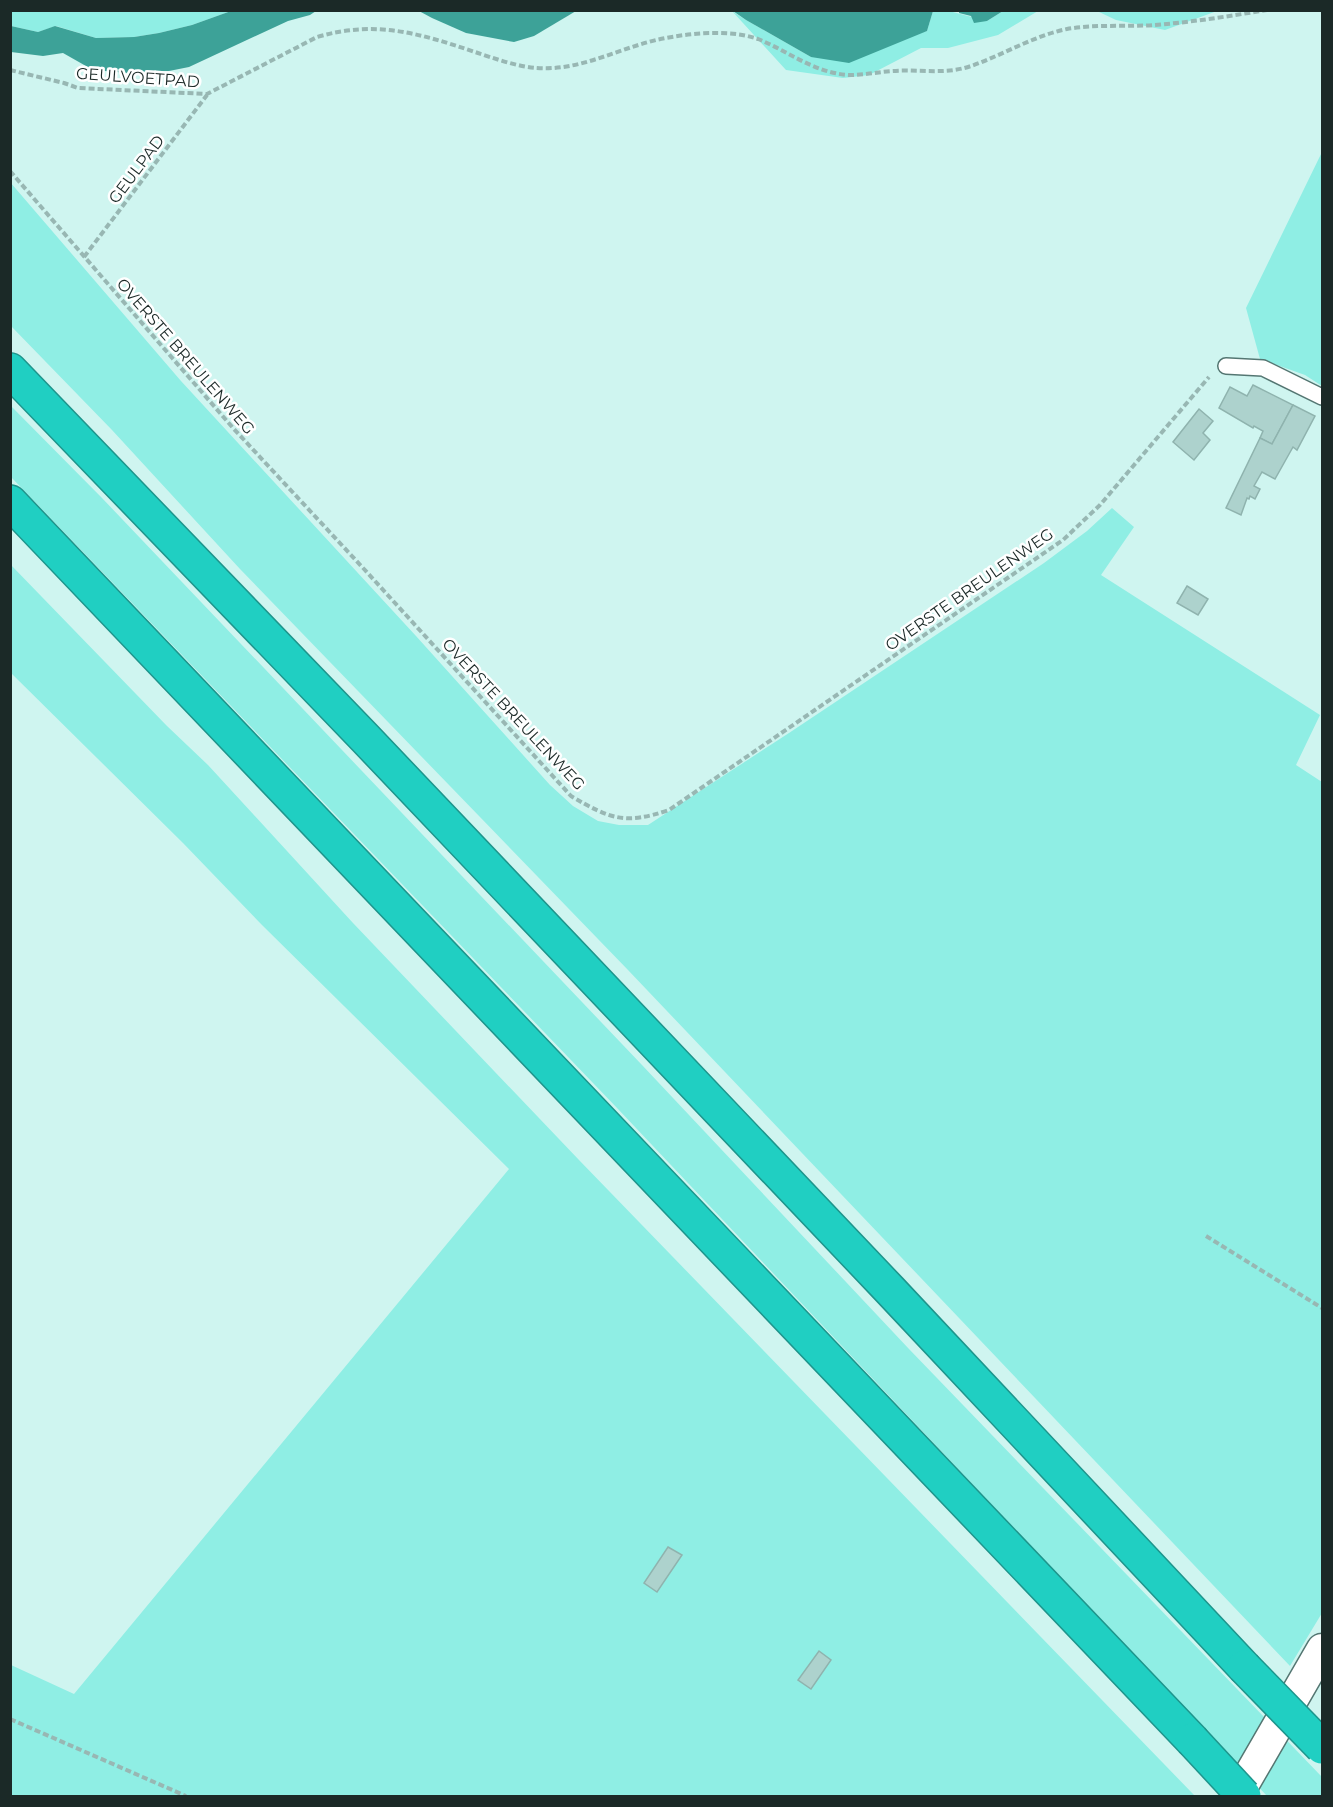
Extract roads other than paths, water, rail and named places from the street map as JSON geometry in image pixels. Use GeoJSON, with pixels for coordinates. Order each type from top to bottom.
{"type":"FeatureCollection","features":[{"type":"Feature","properties":{"kind":"highway"},"geometry":{"type":"LineString","coordinates":[[10,370],[356,730],[882,1282],[1244,1667],[1323,1747]]}},
{"type":"Feature","properties":{"kind":"highway"},"geometry":{"type":"LineString","coordinates":[[10,502],[1244,1797]]}},
{"type":"Feature","properties":{"kind":"street"},"geometry":{"type":"LineString","coordinates":[[1237,1797],[1320,1654]]}},
{"type":"Feature","properties":{"kind":"lane"},"geometry":{"type":"LineString","coordinates":[[1226,366],[1263,368],[1323,397]]}}]}
